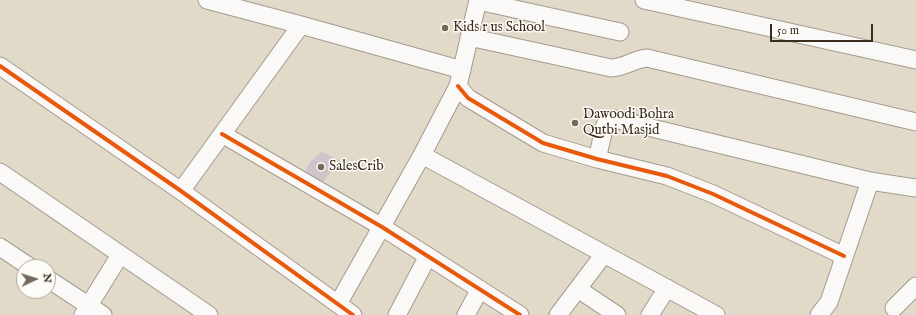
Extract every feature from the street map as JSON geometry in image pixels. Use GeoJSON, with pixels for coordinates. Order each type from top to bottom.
{"type":"FeatureCollection","features":[{"type":"Feature","properties":{"kind":"street"},"geometry":{"type":"LineString","coordinates":[[207,0],[301,25],[460,78],[468,98],[543,143],[597,159],[667,176],[713,194],[844,256]]}},
{"type":"Feature","properties":{"kind":"street"},"geometry":{"type":"LineString","coordinates":[[338,304],[422,155],[460,78],[478,0],[620,32]]}},
{"type":"Feature","properties":{"kind":"street"},"geometry":{"type":"LineString","coordinates":[[644,0],[916,60]]}},
{"type":"Feature","properties":{"kind":"street"},"geometry":{"type":"LineString","coordinates":[[181,190],[301,25]]}},
{"type":"Feature","properties":{"kind":"street"},"geometry":{"type":"LineString","coordinates":[[469,37],[611,68],[617,68],[640,58],[646,58],[916,122]]}},
{"type":"Feature","properties":{"kind":"street"},"geometry":{"type":"LineString","coordinates":[[0,66],[181,190],[353,315]]}},
{"type":"Feature","properties":{"kind":"street"},"geometry":{"type":"LineString","coordinates":[[597,159],[605,125],[609,121],[615,119],[870,181],[916,188]]}},
{"type":"Feature","properties":{"kind":"street"},"geometry":{"type":"LineString","coordinates":[[222,134],[382,227],[520,315]]}},
{"type":"Feature","properties":{"kind":"street"},"geometry":{"type":"LineString","coordinates":[[422,155],[716,315]]}},
{"type":"Feature","properties":{"kind":"street"},"geometry":{"type":"LineString","coordinates":[[0,172],[209,315]]}},
{"type":"Feature","properties":{"kind":"street"},"geometry":{"type":"LineString","coordinates":[[819,315],[828,302],[870,181]]}},
{"type":"Feature","properties":{"kind":"street"},"geometry":{"type":"LineString","coordinates":[[0,247],[18,259]]}},
{"type":"Feature","properties":{"kind":"street"},"geometry":{"type":"LineString","coordinates":[[558,315],[604,254]]}},
{"type":"Feature","properties":{"kind":"street"},"geometry":{"type":"LineString","coordinates":[[56,285],[91,312],[120,255]]}},
{"type":"Feature","properties":{"kind":"street"},"geometry":{"type":"LineString","coordinates":[[397,315],[428,256]]}},
{"type":"Feature","properties":{"kind":"street"},"geometry":{"type":"LineString","coordinates":[[894,308],[916,286]]}},
{"type":"Feature","properties":{"kind":"street"},"geometry":{"type":"LineString","coordinates":[[650,315],[667,288]]}},
{"type":"Feature","properties":{"kind":"street"},"geometry":{"type":"LineString","coordinates":[[578,289],[617,315]]}},
{"type":"Feature","properties":{"kind":"street"},"geometry":{"type":"LineString","coordinates":[[466,315],[480,290]]}},
{"type":"Feature","properties":{"kind":"building","name":"SalesCrib"},"geometry":{"type":"Polygon","coordinates":[[[321,152],[340,160],[320,186],[304,173],[311,161],[321,152]]]}},
{"type":"Feature","properties":{"kind":"cycle path"},"geometry":{"type":"LineString","coordinates":[[0,66],[181,191],[353,315]]}},
{"type":"Feature","properties":{"kind":"cycle path"},"geometry":{"type":"LineString","coordinates":[[458,86],[468,98],[543,143],[597,159],[667,176],[713,194],[844,256]]}},
{"type":"Feature","properties":{"kind":"cycle path"},"geometry":{"type":"LineString","coordinates":[[222,134],[382,227],[520,315]]}},
{"type":"Feature","properties":{"kind":"place","name":"Kids r us School"},"geometry":{"type":"Point","coordinates":[445,28]}},
{"type":"Feature","properties":{"kind":"place","name":"Dawoodi Bohra Qutbi Masjid"},"geometry":{"type":"Point","coordinates":[575,123]}},
{"type":"Feature","properties":{"kind":"place","name":"SalesCrib"},"geometry":{"type":"Point","coordinates":[321,167]}}]}
